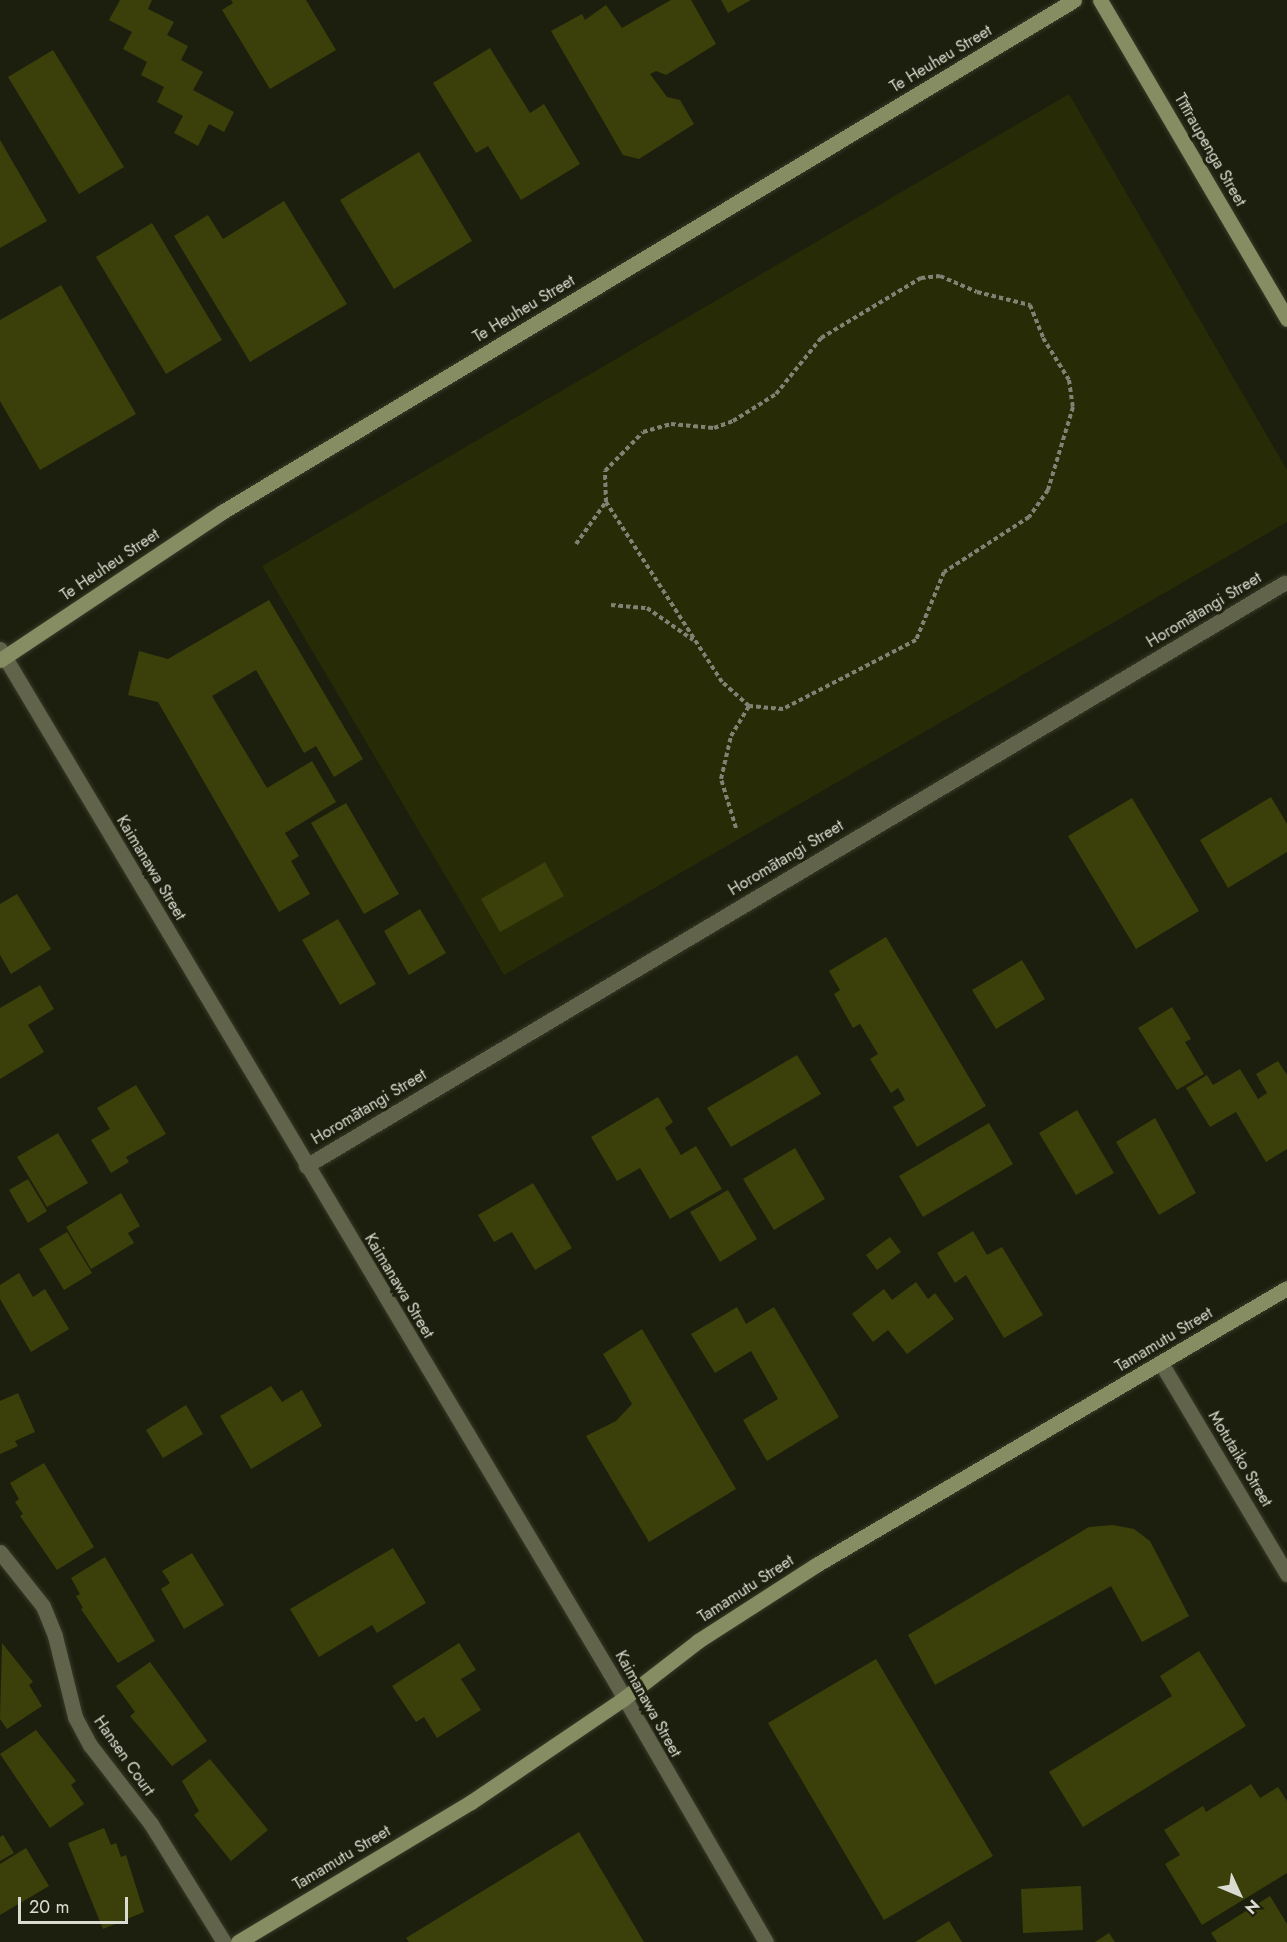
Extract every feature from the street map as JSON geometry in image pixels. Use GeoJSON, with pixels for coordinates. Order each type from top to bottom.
{"type":"FeatureCollection","features":[{"type":"Feature","properties":{"kind":"street","name":"Te Heuheu Street"},"geometry":{"type":"LineString","coordinates":[[1,656],[222,512],[1074,0]]}},
{"type":"Feature","properties":{"kind":"street","name":"Tītīraupenga Street"},"geometry":{"type":"LineString","coordinates":[[1100,0],[1287,319]]}},
{"type":"Feature","properties":{"kind":"street","name":"Horomātangi Street"},"geometry":{"type":"LineString","coordinates":[[306,1166],[1284,583]]}},
{"type":"Feature","properties":{"kind":"street","name":"Kaimanawa Street"},"geometry":{"type":"LineString","coordinates":[[1,656],[766,1942]]}},
{"type":"Feature","properties":{"kind":"street","name":"Tamamutu Street"},"geometry":{"type":"LineString","coordinates":[[238,1942],[471,1802],[623,1699],[698,1641],[816,1565],[1287,1288]]}},
{"type":"Feature","properties":{"kind":"street","name":"Motutaiko Street"},"geometry":{"type":"LineString","coordinates":[[1161,1363],[1287,1574]]}},
{"type":"Feature","properties":{"kind":"street","name":"Hansen Court"},"geometry":{"type":"LineString","coordinates":[[0,1552],[43,1606],[56,1636],[75,1717],[90,1745],[151,1824],[224,1942]]}},
{"type":"Feature","properties":{"kind":"path"},"geometry":{"type":"LineString","coordinates":[[940,276],[976,292],[1030,305],[1043,338],[1069,380],[1073,407],[1048,490],[1029,516],[944,572],[916,640],[783,709],[749,706],[722,682],[606,502],[605,471],[643,432],[671,424],[714,429],[733,421],[776,394],[821,338],[921,278],[940,276]]}},
{"type":"Feature","properties":{"kind":"path"},"geometry":{"type":"LineString","coordinates":[[576,544],[606,502]]}},
{"type":"Feature","properties":{"kind":"path"},"geometry":{"type":"LineString","coordinates":[[611,605],[647,608],[696,642]]}},
{"type":"Feature","properties":{"kind":"path"},"geometry":{"type":"LineString","coordinates":[[736,828],[722,778],[731,736],[749,706]]}},
{"type":"Feature","properties":{"kind":"green space"},"geometry":{"type":"Polygon","coordinates":[[[1069,94],[1287,470],[1287,522],[504,975],[262,566],[1069,94]]]}},
{"type":"Feature","properties":{"kind":"building"},"geometry":{"type":"Polygon","coordinates":[[[120,0],[152,0],[148,9],[174,22],[167,35],[188,46],[181,60],[203,72],[193,90],[234,112],[224,132],[209,124],[198,146],[174,133],[183,116],[157,102],[164,87],[141,75],[147,62],[123,49],[132,32],[109,20],[120,0]]]}},
{"type":"Feature","properties":{"kind":"building"},"geometry":{"type":"Polygon","coordinates":[[[231,0],[306,0],[336,50],[270,89],[222,10],[233,3],[231,0]]]}},
{"type":"Feature","properties":{"kind":"building"},"geometry":{"type":"Polygon","coordinates":[[[671,0],[691,0],[716,44],[666,75],[656,71],[650,74],[667,97],[680,100],[694,124],[639,159],[623,155],[551,31],[582,14],[585,20],[606,5],[622,28],[671,0]]]}},
{"type":"Feature","properties":{"kind":"building"},"geometry":{"type":"Polygon","coordinates":[[[721,0],[751,0],[728,13],[721,0]]]}},
{"type":"Feature","properties":{"kind":"building"},"geometry":{"type":"Polygon","coordinates":[[[490,48],[530,113],[544,104],[580,164],[521,200],[488,146],[476,153],[433,83],[490,48]]]}},
{"type":"Feature","properties":{"kind":"building"},"geometry":{"type":"Polygon","coordinates":[[[53,50],[124,167],[79,194],[8,77],[53,50]]]}},
{"type":"Feature","properties":{"kind":"building"},"geometry":{"type":"Polygon","coordinates":[[[0,140],[47,221],[0,248],[0,140]]]}},
{"type":"Feature","properties":{"kind":"building"},"geometry":{"type":"Polygon","coordinates":[[[419,152],[472,241],[394,289],[340,200],[419,152]]]}},
{"type":"Feature","properties":{"kind":"building"},"geometry":{"type":"Polygon","coordinates":[[[284,201],[347,304],[250,362],[174,236],[208,215],[223,239],[284,201]]]}},
{"type":"Feature","properties":{"kind":"building"},"geometry":{"type":"Polygon","coordinates":[[[152,223],[222,340],[166,374],[96,257],[152,223]]]}},
{"type":"Feature","properties":{"kind":"building"},"geometry":{"type":"Polygon","coordinates":[[[61,285],[136,414],[40,470],[0,401],[0,320],[61,285]]]}},
{"type":"Feature","properties":{"kind":"building"},"geometry":{"type":"Polygon","coordinates":[[[269,600],[363,759],[334,777],[316,746],[304,753],[256,670],[212,696],[267,788],[312,761],[336,802],[285,833],[299,856],[291,861],[310,894],[279,912],[158,702],[128,695],[139,651],[168,659],[269,600]]]}},
{"type":"Feature","properties":{"kind":"building"},"geometry":{"type":"Polygon","coordinates":[[[1271,797],[1287,824],[1287,852],[1228,888],[1200,840],[1271,797]]]}},
{"type":"Feature","properties":{"kind":"building"},"geometry":{"type":"Polygon","coordinates":[[[1132,798],[1199,911],[1136,949],[1068,836],[1132,798]]]}},
{"type":"Feature","properties":{"kind":"building"},"geometry":{"type":"Polygon","coordinates":[[[346,803],[399,894],[364,914],[311,823],[346,803]]]}},
{"type":"Feature","properties":{"kind":"building"},"geometry":{"type":"Polygon","coordinates":[[[545,862],[564,896],[500,932],[481,899],[545,862]]]}},
{"type":"Feature","properties":{"kind":"building"},"geometry":{"type":"Polygon","coordinates":[[[17,894],[51,949],[11,974],[0,955],[0,904],[17,894]]]}},
{"type":"Feature","properties":{"kind":"building"},"geometry":{"type":"Polygon","coordinates":[[[420,909],[446,953],[409,975],[384,931],[420,909]]]}},
{"type":"Feature","properties":{"kind":"building"},"geometry":{"type":"Polygon","coordinates":[[[338,919],[376,984],[340,1005],[302,940],[338,919]]]}},
{"type":"Feature","properties":{"kind":"building"},"geometry":{"type":"Polygon","coordinates":[[[886,937],[986,1106],[917,1147],[893,1107],[905,1100],[898,1088],[891,1093],[870,1059],[878,1054],[860,1024],[853,1028],[834,994],[840,990],[829,971],[886,937]]]}},
{"type":"Feature","properties":{"kind":"building"},"geometry":{"type":"Polygon","coordinates":[[[1022,960],[1045,999],[996,1029],[972,990],[1022,960]]]}},
{"type":"Feature","properties":{"kind":"building"},"geometry":{"type":"Polygon","coordinates":[[[40,985],[54,1009],[28,1025],[44,1052],[0,1079],[0,1008],[40,985]]]}},
{"type":"Feature","properties":{"kind":"building"},"geometry":{"type":"Polygon","coordinates":[[[1172,1007],[1191,1039],[1185,1042],[1204,1074],[1177,1090],[1138,1028],[1172,1007]]]}},
{"type":"Feature","properties":{"kind":"building"},"geometry":{"type":"Polygon","coordinates":[[[797,1055],[821,1094],[731,1147],[707,1108],[797,1055]]]}},
{"type":"Feature","properties":{"kind":"building"},"geometry":{"type":"Polygon","coordinates":[[[1278,1061],[1287,1075],[1287,1149],[1266,1162],[1236,1112],[1210,1127],[1186,1088],[1207,1075],[1213,1085],[1240,1069],[1258,1099],[1267,1093],[1256,1074],[1278,1061]]]}},
{"type":"Feature","properties":{"kind":"building"},"geometry":{"type":"Polygon","coordinates":[[[136,1085],[166,1134],[126,1157],[129,1162],[111,1173],[91,1140],[110,1129],[97,1108],[136,1085]]]}},
{"type":"Feature","properties":{"kind":"building"},"geometry":{"type":"Polygon","coordinates":[[[658,1097],[673,1122],[665,1128],[681,1155],[696,1146],[722,1189],[670,1219],[640,1168],[617,1181],[591,1137],[658,1097]]]}},
{"type":"Feature","properties":{"kind":"building"},"geometry":{"type":"Polygon","coordinates":[[[1077,1110],[1114,1173],[1076,1195],[1039,1133],[1077,1110]]]}},
{"type":"Feature","properties":{"kind":"building"},"geometry":{"type":"Polygon","coordinates":[[[1155,1118],[1196,1193],[1159,1215],[1116,1142],[1155,1118]]]}},
{"type":"Feature","properties":{"kind":"building"},"geometry":{"type":"Polygon","coordinates":[[[989,1123],[1013,1164],[923,1217],[899,1176],[989,1123]]]}},
{"type":"Feature","properties":{"kind":"building"},"geometry":{"type":"Polygon","coordinates":[[[58,1133],[88,1183],[47,1207],[17,1157],[58,1133]]]}},
{"type":"Feature","properties":{"kind":"building"},"geometry":{"type":"Polygon","coordinates":[[[795,1148],[825,1199],[774,1230],[743,1179],[795,1148]]]}},
{"type":"Feature","properties":{"kind":"building"},"geometry":{"type":"Polygon","coordinates":[[[28,1179],[47,1211],[28,1223],[9,1190],[28,1179]]]}},
{"type":"Feature","properties":{"kind":"building"},"geometry":{"type":"Polygon","coordinates":[[[533,1183],[572,1248],[535,1270],[512,1232],[494,1242],[478,1215],[533,1183]]]}},
{"type":"Feature","properties":{"kind":"building"},"geometry":{"type":"Polygon","coordinates":[[[728,1190],[757,1239],[720,1262],[690,1212],[728,1190]]]}},
{"type":"Feature","properties":{"kind":"building"},"geometry":{"type":"Polygon","coordinates":[[[121,1193],[140,1226],[128,1233],[134,1243],[91,1269],[66,1227],[121,1193]]]}},
{"type":"Feature","properties":{"kind":"building"},"geometry":{"type":"Polygon","coordinates":[[[973,1231],[987,1255],[1002,1247],[1043,1315],[1004,1338],[966,1275],[955,1283],[937,1253],[973,1231]]]}},
{"type":"Feature","properties":{"kind":"building"},"geometry":{"type":"Polygon","coordinates":[[[67,1232],[92,1273],[64,1290],[39,1249],[67,1232]]]}},
{"type":"Feature","properties":{"kind":"building"},"geometry":{"type":"Polygon","coordinates":[[[890,1237],[901,1252],[877,1270],[866,1255],[890,1237]]]}},
{"type":"Feature","properties":{"kind":"building"},"geometry":{"type":"Polygon","coordinates":[[[19,1273],[33,1297],[45,1289],[69,1329],[31,1352],[0,1299],[0,1285],[19,1273]]]}},
{"type":"Feature","properties":{"kind":"building"},"geometry":{"type":"Polygon","coordinates":[[[916,1282],[928,1299],[935,1293],[954,1319],[907,1354],[888,1330],[873,1342],[852,1314],[884,1289],[892,1300],[916,1282]]]}},
{"type":"Feature","properties":{"kind":"building"},"geometry":{"type":"Polygon","coordinates":[[[737,1307],[746,1324],[774,1307],[839,1417],[767,1461],[743,1420],[778,1399],[751,1351],[715,1373],[691,1334],[737,1307]]]}},
{"type":"Feature","properties":{"kind":"building"},"geometry":{"type":"Polygon","coordinates":[[[642,1329],[736,1489],[649,1542],[586,1436],[616,1421],[632,1404],[603,1354],[642,1329]]]}},
{"type":"Feature","properties":{"kind":"building"},"geometry":{"type":"Polygon","coordinates":[[[271,1386],[282,1402],[302,1390],[322,1426],[251,1469],[220,1416],[271,1386]]]}},
{"type":"Feature","properties":{"kind":"building"},"geometry":{"type":"Polygon","coordinates":[[[18,1393],[35,1432],[15,1441],[18,1446],[0,1454],[0,1401],[18,1393]]]}},
{"type":"Feature","properties":{"kind":"building"},"geometry":{"type":"Polygon","coordinates":[[[186,1405],[203,1434],[163,1458],[146,1430],[186,1405]]]}},
{"type":"Feature","properties":{"kind":"building"},"geometry":{"type":"Polygon","coordinates":[[[44,1463],[94,1547],[57,1570],[20,1516],[23,1514],[15,1502],[19,1499],[10,1483],[44,1463]]]}},
{"type":"Feature","properties":{"kind":"building"},"geometry":{"type":"Polygon","coordinates":[[[1113,1525],[1134,1529],[1150,1541],[1189,1616],[1142,1642],[1111,1586],[935,1685],[908,1635],[1089,1527],[1113,1525]]]}},
{"type":"Feature","properties":{"kind":"building"},"geometry":{"type":"Polygon","coordinates":[[[393,1548],[426,1603],[377,1633],[372,1625],[319,1657],[290,1609],[393,1548]]]}},
{"type":"Feature","properties":{"kind":"building"},"geometry":{"type":"Polygon","coordinates":[[[192,1553],[224,1605],[184,1629],[161,1589],[170,1583],[162,1571],[192,1553]]]}},
{"type":"Feature","properties":{"kind":"building"},"geometry":{"type":"Polygon","coordinates":[[[105,1557],[155,1641],[118,1663],[81,1609],[83,1608],[76,1596],[80,1594],[71,1578],[105,1557]]]}},
{"type":"Feature","properties":{"kind":"building"},"geometry":{"type":"Polygon","coordinates":[[[2,1643],[33,1682],[29,1685],[42,1706],[7,1729],[0,1719],[2,1643]]]}},
{"type":"Feature","properties":{"kind":"building"},"geometry":{"type":"Polygon","coordinates":[[[459,1643],[476,1670],[461,1679],[481,1710],[437,1738],[424,1717],[416,1722],[392,1686],[459,1643]]]}},
{"type":"Feature","properties":{"kind":"building"},"geometry":{"type":"Polygon","coordinates":[[[1199,1651],[1246,1726],[1083,1827],[1049,1772],[1172,1696],[1160,1676],[1199,1651]]]}},
{"type":"Feature","properties":{"kind":"building"},"geometry":{"type":"Polygon","coordinates":[[[876,1659],[993,1856],[884,1920],[768,1723],[876,1659]]]}},
{"type":"Feature","properties":{"kind":"building"},"geometry":{"type":"Polygon","coordinates":[[[150,1662],[207,1741],[172,1766],[130,1716],[135,1712],[116,1686],[150,1662]]]}},
{"type":"Feature","properties":{"kind":"building"},"geometry":{"type":"Polygon","coordinates":[[[36,1730],[76,1781],[71,1785],[84,1804],[50,1828],[0,1754],[36,1730]]]}},
{"type":"Feature","properties":{"kind":"building"},"geometry":{"type":"Polygon","coordinates":[[[210,1759],[268,1830],[231,1861],[194,1815],[199,1811],[182,1781],[210,1759]]]}},
{"type":"Feature","properties":{"kind":"building"},"geometry":{"type":"Polygon","coordinates":[[[1251,1784],[1260,1798],[1278,1787],[1287,1801],[1287,1873],[1202,1925],[1165,1864],[1180,1855],[1164,1830],[1203,1806],[1206,1812],[1251,1784]]]}},
{"type":"Feature","properties":{"kind":"building"},"geometry":{"type":"Polygon","coordinates":[[[104,1828],[111,1845],[116,1843],[121,1857],[126,1855],[144,1912],[103,1929],[68,1843],[104,1828]]]}},
{"type":"Feature","properties":{"kind":"building"},"geometry":{"type":"Polygon","coordinates":[[[579,1832],[644,1942],[409,1942],[406,1938],[579,1832]]]}},
{"type":"Feature","properties":{"kind":"building"},"geometry":{"type":"Polygon","coordinates":[[[3,1835],[14,1853],[0,1861],[0,1837],[3,1835]]]}},
{"type":"Feature","properties":{"kind":"building"},"geometry":{"type":"Polygon","coordinates":[[[26,1848],[49,1886],[0,1915],[0,1864],[26,1848]]]}},
{"type":"Feature","properties":{"kind":"building"},"geometry":{"type":"Polygon","coordinates":[[[1081,1886],[1083,1930],[1023,1933],[1021,1889],[1081,1886]]]}},
{"type":"Feature","properties":{"kind":"building"},"geometry":{"type":"Polygon","coordinates":[[[1270,1896],[1287,1924],[1287,1942],[1217,1942],[1211,1933],[1270,1896]]]}},
{"type":"Feature","properties":{"kind":"building"},"geometry":{"type":"Polygon","coordinates":[[[949,1921],[962,1942],[915,1942],[949,1921]]]}},
{"type":"Feature","properties":{"kind":"building"},"geometry":{"type":"Polygon","coordinates":[[[1109,1933],[1115,1942],[1095,1942],[1109,1933]]]}}]}
